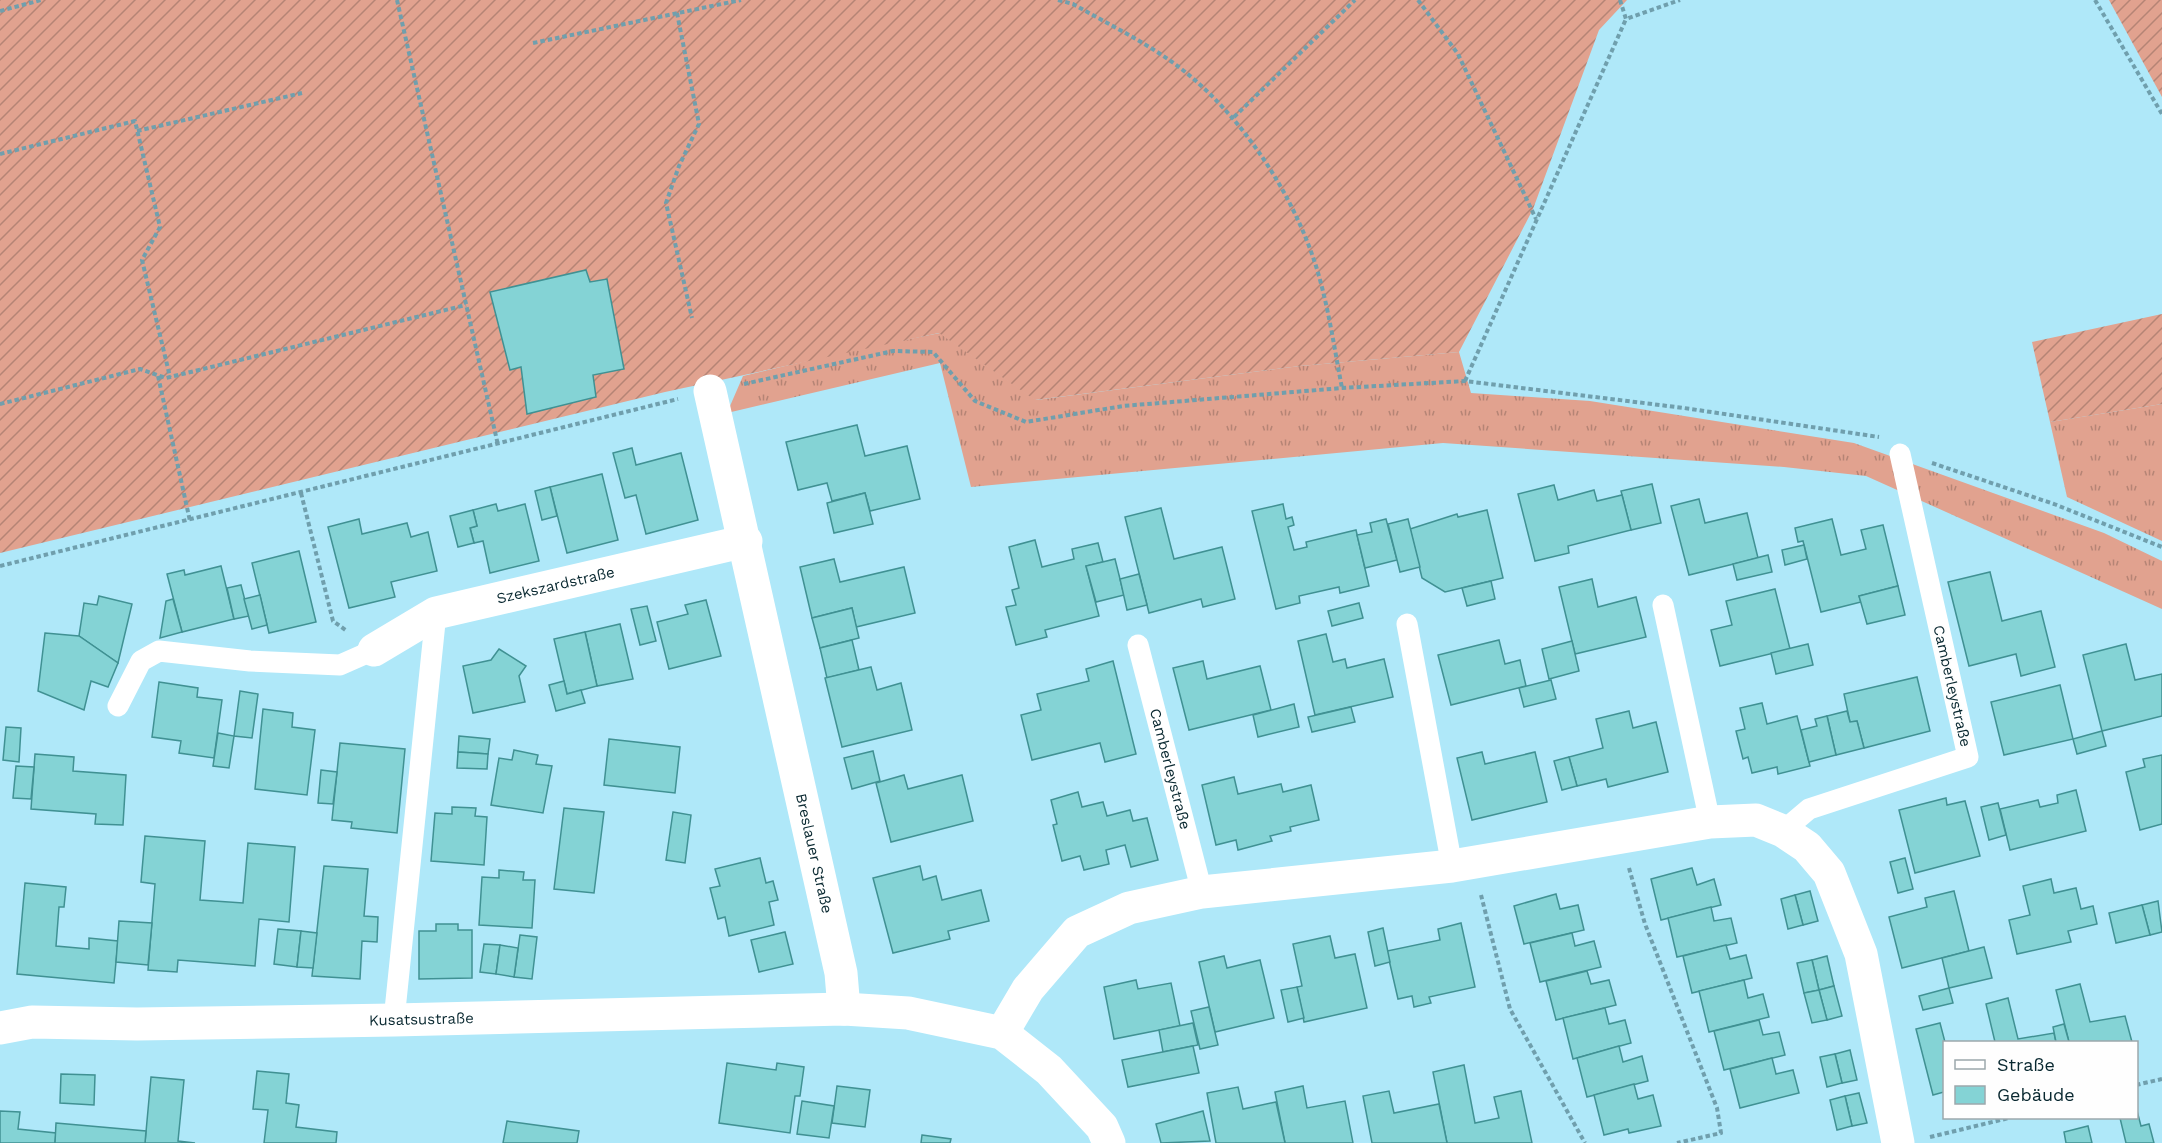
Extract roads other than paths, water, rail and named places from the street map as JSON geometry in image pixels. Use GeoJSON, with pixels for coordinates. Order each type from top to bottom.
{"type":"FeatureCollection","features":[{"type":"Feature","properties":{"kind":"street","name":"Breslauer Straße"},"geometry":{"type":"LineString","coordinates":[[710,391],[746,541],[841,973],[844,1009]]}},
{"type":"Feature","properties":{"kind":"street","name":"Szekszardstraße"},"geometry":{"type":"LineString","coordinates":[[374,650],[436,613],[746,541]]}},
{"type":"Feature","properties":{"kind":"street"},"geometry":{"type":"LineString","coordinates":[[1002,1033],[1028,989],[1077,932],[1128,908],[1202,892],[1463,864],[1710,822],[1756,820],[1783,831],[1807,847],[1829,873],[1861,954],[1912,1141]]}},
{"type":"Feature","properties":{"kind":"street"},"geometry":{"type":"LineString","coordinates":[[844,1009],[908,1013],[1002,1033],[1049,1070],[1102,1126],[1109,1143]]}},
{"type":"Feature","properties":{"kind":"street","name":"Kusatsustraße"},"geometry":{"type":"LineString","coordinates":[[0,1028],[32,1022],[137,1024],[394,1020],[844,1009]]}},
{"type":"Feature","properties":{"kind":"lane","name":"Camberleystraße"},"geometry":{"type":"LineString","coordinates":[[1783,831],[1809,809],[1968,757],[1900,454]]}},
{"type":"Feature","properties":{"kind":"lane"},"geometry":{"type":"LineString","coordinates":[[1663,605],[1710,822]]}},
{"type":"Feature","properties":{"kind":"lane"},"geometry":{"type":"LineString","coordinates":[[394,1020],[436,613]]}},
{"type":"Feature","properties":{"kind":"lane"},"geometry":{"type":"LineString","coordinates":[[1407,624],[1463,864]]}},
{"type":"Feature","properties":{"kind":"lane","name":"Camberleystraße"},"geometry":{"type":"LineString","coordinates":[[1138,645],[1202,892]]}},
{"type":"Feature","properties":{"kind":"lane"},"geometry":{"type":"LineString","coordinates":[[118,706],[141,661],[159,651],[250,661],[340,665],[374,650]]}}]}
